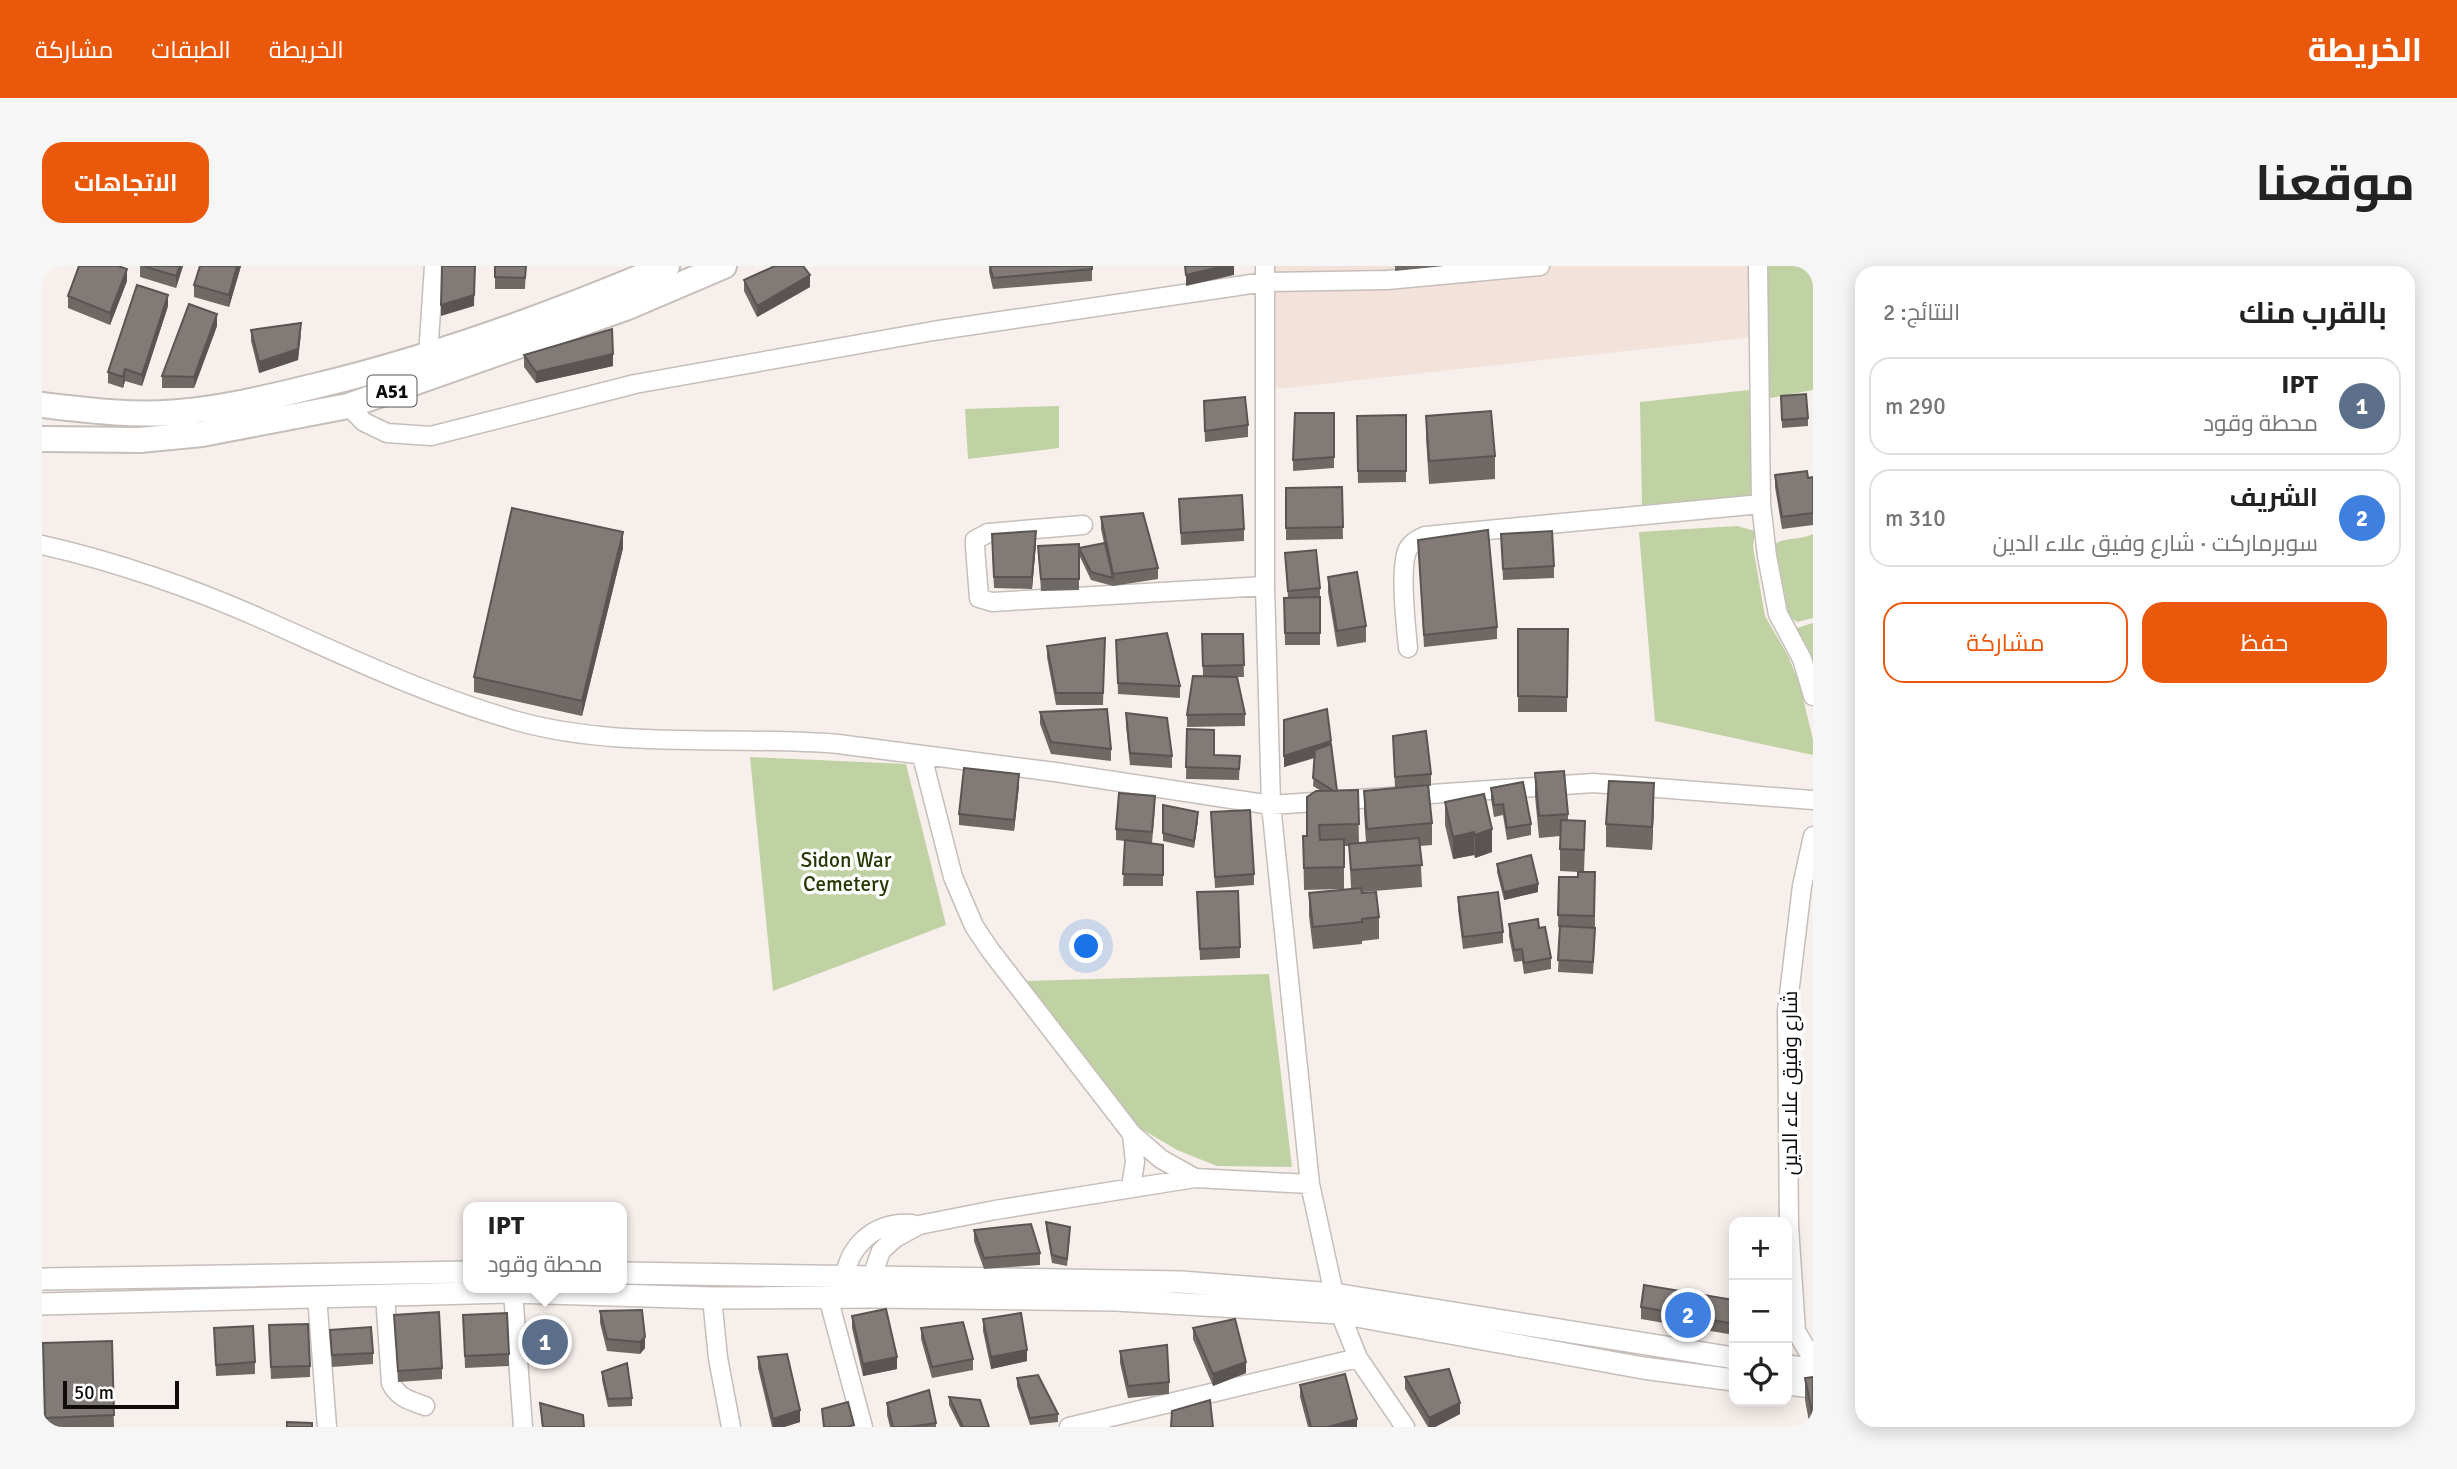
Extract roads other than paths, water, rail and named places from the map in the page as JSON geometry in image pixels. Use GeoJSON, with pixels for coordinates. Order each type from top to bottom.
{"type":"FeatureCollection","features":[{"type":"Feature","properties":{"kind":"highway","name":"A51"},"geometry":{"type":"LineString","coordinates":[[42,405],[134,414],[188,412],[247,402],[428,356],[667,266]]}},
{"type":"Feature","properties":{"kind":"highway","name":"A51"},"geometry":{"type":"LineString","coordinates":[[42,439],[140,440],[202,434],[348,407],[628,307],[724,266]]}},
{"type":"Feature","properties":{"kind":"main road"},"geometry":{"type":"LineString","coordinates":[[42,1279],[463,1272]]}},
{"type":"Feature","properties":{"kind":"main road"},"geometry":{"type":"LineString","coordinates":[[627,1273],[838,1290]]}},
{"type":"Feature","properties":{"kind":"main road"},"geometry":{"type":"LineString","coordinates":[[182,1276],[182,1299]]}},
{"type":"Feature","properties":{"kind":"main road"},"geometry":{"type":"LineString","coordinates":[[546,1293],[712,1298],[874,1287],[1116,1300],[1337,1303],[1729,1357]]}},
{"type":"Feature","properties":{"kind":"main road"},"geometry":{"type":"LineString","coordinates":[[42,1304],[463,1291]]}},
{"type":"Feature","properties":{"kind":"main road"},"geometry":{"type":"LineString","coordinates":[[1337,1303],[1643,1368],[1729,1379]]}},
{"type":"Feature","properties":{"kind":"main road"},"geometry":{"type":"LineString","coordinates":[[1643,1368],[1649,1345]]}},
{"type":"Feature","properties":{"kind":"main road"},"geometry":{"type":"LineString","coordinates":[[1792,1367],[1813,1369]]}},
{"type":"Feature","properties":{"kind":"main road"},"geometry":{"type":"LineString","coordinates":[[1792,1385],[1813,1387]]}},
{"type":"Feature","properties":{"kind":"street"},"geometry":{"type":"LineString","coordinates":[[428,356],[434,266]]}},
{"type":"Feature","properties":{"kind":"street"},"geometry":{"type":"LineString","coordinates":[[348,407],[364,422],[387,433],[431,436],[635,384],[1265,274],[1387,280],[1540,266]]}},
{"type":"Feature","properties":{"kind":"street"},"geometry":{"type":"LineString","coordinates":[[1758,266],[1761,504],[1774,601],[1783,625],[1802,659],[1813,696]]}},
{"type":"Feature","properties":{"kind":"street"},"geometry":{"type":"LineString","coordinates":[[1265,274],[1265,586],[1271,804],[1310,1184],[1337,1303],[1358,1358],[1405,1427]]}},
{"type":"Feature","properties":{"kind":"street"},"geometry":{"type":"LineString","coordinates":[[1408,648],[1404,560],[1408,548],[1425,536],[1761,504]]}},
{"type":"Feature","properties":{"kind":"street"},"geometry":{"type":"LineString","coordinates":[[1083,525],[988,533],[975,540],[979,598],[992,602],[1265,586]]}},
{"type":"Feature","properties":{"kind":"street"},"geometry":{"type":"LineString","coordinates":[[42,545],[76,553],[204,596],[260,618],[406,684],[518,721],[577,733],[637,739],[803,741],[1055,772],[1271,804],[1593,783],[1813,800]]}},
{"type":"Feature","properties":{"kind":"street"},"geometry":{"type":"LineString","coordinates":[[922,756],[953,877],[974,926],[1132,1134],[1161,1159],[1195,1178]]}},
{"type":"Feature","properties":{"kind":"street","name":"شارع وفيق علاء الدين"},"geometry":{"type":"LineString","coordinates":[[1796,1331],[1789,1226],[1787,1011],[1802,886],[1813,836]]}},
{"type":"Feature","properties":{"kind":"street"},"geometry":{"type":"LineString","coordinates":[[1130,1187],[1135,1162],[1132,1134]]}},
{"type":"Feature","properties":{"kind":"street"},"geometry":{"type":"LineString","coordinates":[[863,1427],[838,1290],[850,1255],[864,1238],[885,1227],[919,1225],[1195,1178],[1310,1184]]}},
{"type":"Feature","properties":{"kind":"street"},"geometry":{"type":"LineString","coordinates":[[874,1287],[875,1268],[881,1251],[894,1238],[919,1225]]}},
{"type":"Feature","properties":{"kind":"street"},"geometry":{"type":"LineString","coordinates":[[513,1293],[523,1427]]}},
{"type":"Feature","properties":{"kind":"street"},"geometry":{"type":"LineString","coordinates":[[385,1295],[393,1389],[405,1399],[425,1406]]}},
{"type":"Feature","properties":{"kind":"street"},"geometry":{"type":"LineString","coordinates":[[317,1296],[327,1427]]}},
{"type":"Feature","properties":{"kind":"street"},"geometry":{"type":"LineString","coordinates":[[712,1298],[718,1358],[731,1427]]}},
{"type":"Feature","properties":{"kind":"street"},"geometry":{"type":"LineString","coordinates":[[1790,1343],[1796,1331]]}},
{"type":"Feature","properties":{"kind":"street"},"geometry":{"type":"LineString","coordinates":[[1796,1331],[1813,1360]]}},
{"type":"Feature","properties":{"kind":"street"},"geometry":{"type":"LineString","coordinates":[[1069,1427],[1358,1358]]}},
{"type":"Feature","properties":{"kind":"place","name":"الشريف"},"geometry":{"type":"Point","coordinates":[1688,1315]}},
{"type":"Feature","properties":{"kind":"place","name":"IPT"},"geometry":{"type":"Point","coordinates":[545,1342]}},
{"type":"Feature","properties":{"kind":"park label","name":"Sidon War Cemetery"},"geometry":{"type":"Point","coordinates":[846,872]}}]}
